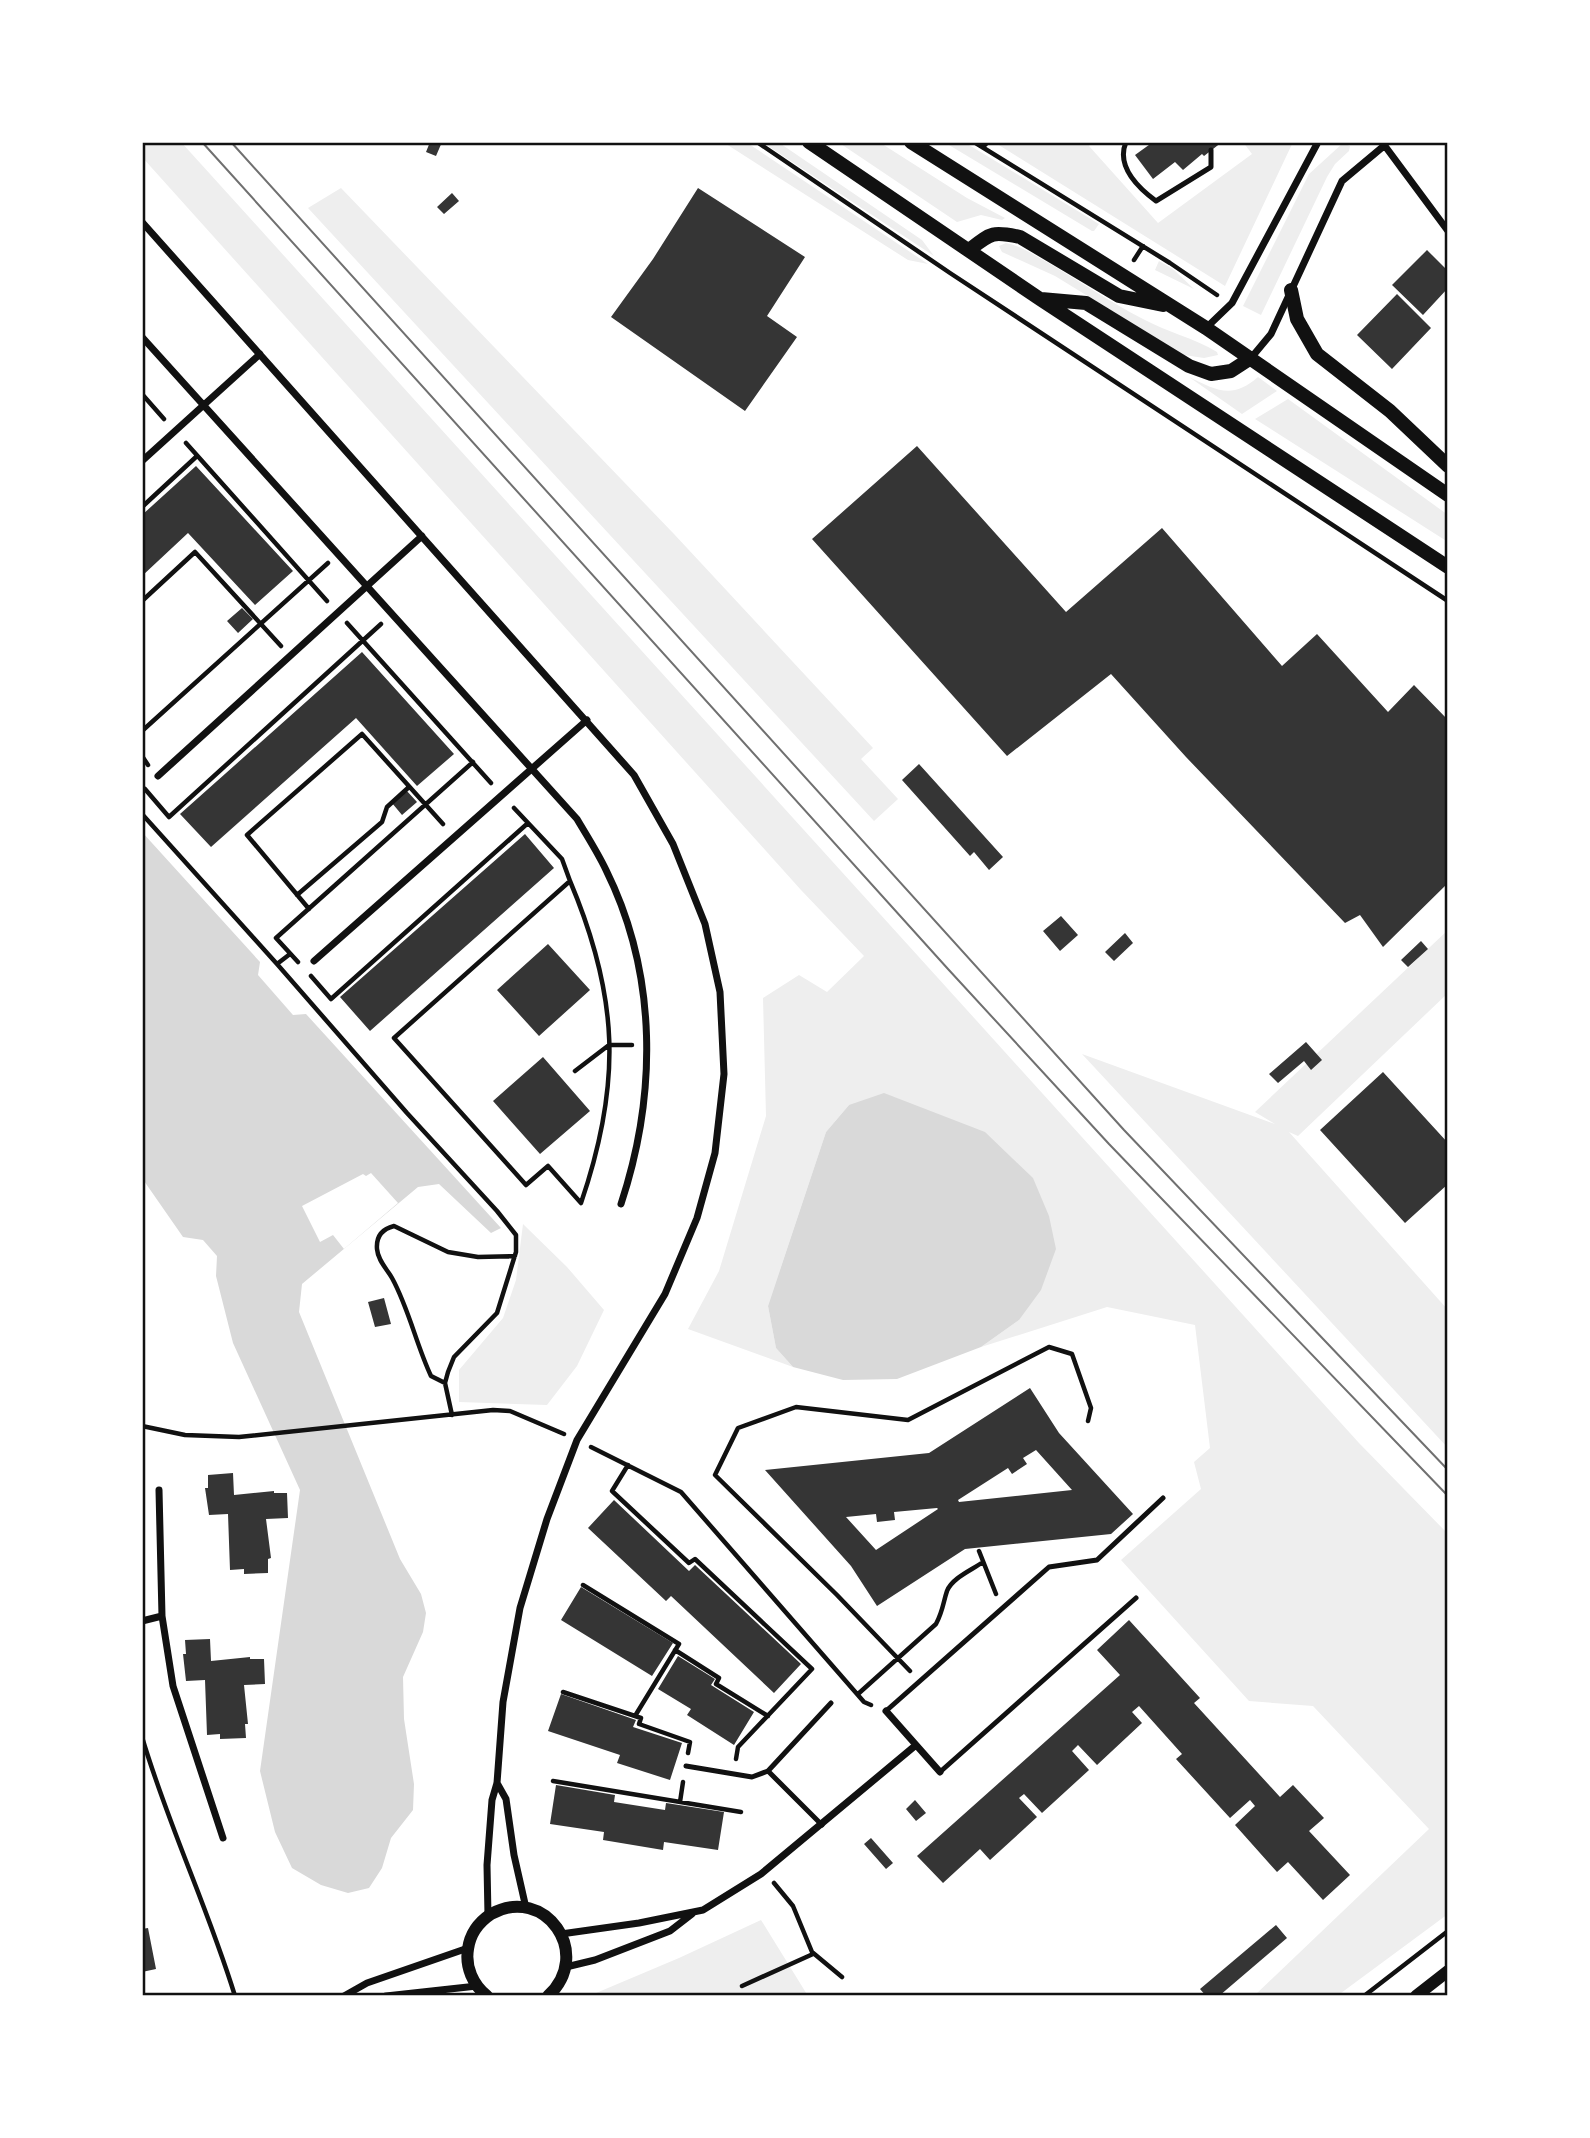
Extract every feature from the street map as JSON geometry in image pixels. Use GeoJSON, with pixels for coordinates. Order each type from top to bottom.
{"type":"FeatureCollection","features":[{"type":"Feature","properties":{"kind":"main road"},"geometry":{"type":"LineString","coordinates":[[809,142],[1040,299],[1448,567]]}},
{"type":"Feature","properties":{"kind":"main road"},"geometry":{"type":"LineString","coordinates":[[911,142],[1206,328],[1448,495]]}},
{"type":"Feature","properties":{"kind":"main road"},"geometry":{"type":"LineString","coordinates":[[969,250],[989,234],[1003,233],[1020,237],[1119,296],[1175,308]]}},
{"type":"Feature","properties":{"kind":"main road"},"geometry":{"type":"LineString","coordinates":[[1291,290],[1297,319],[1317,354],[1391,411],[1448,466]]}},
{"type":"Feature","properties":{"kind":"main road"},"geometry":{"type":"LineString","coordinates":[[1040,299],[1086,303],[1189,366],[1211,374],[1231,371],[1251,358]]}},
{"type":"Feature","properties":{"kind":"street"},"geometry":{"type":"LineString","coordinates":[[1206,328],[1232,303],[1318,142]]}},
{"type":"Feature","properties":{"kind":"street"},"geometry":{"type":"LineString","coordinates":[[1251,358],[1271,334],[1342,181],[1383,144],[1448,231]]}},
{"type":"Feature","properties":{"kind":"street"},"geometry":{"type":"LineString","coordinates":[[142,222],[634,775],[673,844],[705,924],[720,992],[724,1074],[715,1153],[697,1218],[665,1294],[577,1440],[547,1519],[520,1608],[503,1702],[497,1783],[491,1813],[487,1865],[488,1916]]}},
{"type":"Feature","properties":{"kind":"street"},"geometry":{"type":"LineString","coordinates":[[142,337],[577,819],[607,871],[629,927],[640,974],[648,1045],[645,1110],[621,1204]]}},
{"type":"Feature","properties":{"kind":"street"},"geometry":{"type":"LineString","coordinates":[[142,461],[260,354]]}},
{"type":"Feature","properties":{"kind":"street"},"geometry":{"type":"LineString","coordinates":[[158,776],[422,536]]}},
{"type":"Feature","properties":{"kind":"street"},"geometry":{"type":"LineString","coordinates":[[314,961],[587,720]]}},
{"type":"Feature","properties":{"kind":"street"},"geometry":{"type":"LineString","coordinates":[[159,1490],[162,1616],[173,1686],[223,1838]]}},
{"type":"Feature","properties":{"kind":"street"},"geometry":{"type":"LineString","coordinates":[[142,1621],[162,1616]]}},
{"type":"Feature","properties":{"kind":"street"},"geometry":{"type":"LineString","coordinates":[[886,1711],[940,1772]]}},
{"type":"Feature","properties":{"kind":"street"},"geometry":{"type":"LineString","coordinates":[[561,1934],[703,1910],[764,1872],[916,1745]]}},
{"type":"Feature","properties":{"kind":"street"},"geometry":{"type":"LineString","coordinates":[[497,1783],[506,1799],[514,1855],[526,1908]]}},
{"type":"Feature","properties":{"kind":"street"},"geometry":{"type":"LineString","coordinates":[[487,1996],[477,1986],[468,1964],[468,1948],[474,1933],[488,1916],[509,1908],[526,1908],[547,1917],[561,1934],[566,1946],[566,1966],[558,1986],[548,1996]]}},
{"type":"Feature","properties":{"kind":"street"},"geometry":{"type":"LineString","coordinates":[[566,1966],[595,1960],[670,1931],[692,1913]]}},
{"type":"Feature","properties":{"kind":"street"},"geometry":{"type":"LineString","coordinates":[[344,1996],[367,1983],[468,1948]]}},
{"type":"Feature","properties":{"kind":"street"},"geometry":{"type":"LineString","coordinates":[[1416,1996],[1448,1971]]}},
{"type":"Feature","properties":{"kind":"street"},"geometry":{"type":"LineString","coordinates":[[386,1996],[477,1986]]}},
{"type":"Feature","properties":{"kind":"lane"},"geometry":{"type":"LineString","coordinates":[[1126,142],[1122,152],[1125,169],[1146,194],[1156,201],[1211,167],[1211,150]]}},
{"type":"Feature","properties":{"kind":"lane"},"geometry":{"type":"LineString","coordinates":[[886,1711],[1049,1567],[1097,1560],[1163,1498]]}},
{"type":"Feature","properties":{"kind":"lane"},"geometry":{"type":"LineString","coordinates":[[940,1772],[1136,1598]]}},
{"type":"Feature","properties":{"kind":"lane"},"geometry":{"type":"LineString","coordinates":[[686,1766],[752,1777],[768,1771],[831,1703]]}},
{"type":"Feature","properties":{"kind":"lane"},"geometry":{"type":"LineString","coordinates":[[768,1771],[822,1825]]}},
{"type":"Feature","properties":{"kind":"path"},"geometry":{"type":"LineString","coordinates":[[757,142],[950,273],[1448,601]]}},
{"type":"Feature","properties":{"kind":"path"},"geometry":{"type":"LineString","coordinates":[[974,142],[1232,303]]}},
{"type":"Feature","properties":{"kind":"path"},"geometry":{"type":"LineString","coordinates":[[983,147],[988,142]]}},
{"type":"Feature","properties":{"kind":"path"},"geometry":{"type":"LineString","coordinates":[[142,394],[562,859],[589,924],[601,970],[608,1017],[610,1064],[606,1111],[596,1158],[581,1203],[548,1166],[526,1185],[394,1038],[570,881]]}},
{"type":"Feature","properties":{"kind":"path"},"geometry":{"type":"LineString","coordinates":[[142,507],[197,456]]}},
{"type":"Feature","properties":{"kind":"path"},"geometry":{"type":"LineString","coordinates":[[142,601],[195,552],[290,656]]}},
{"type":"Feature","properties":{"kind":"path"},"geometry":{"type":"LineString","coordinates":[[142,731],[339,554]]}},
{"type":"Feature","properties":{"kind":"path"},"geometry":{"type":"LineString","coordinates":[[142,786],[169,817],[393,614]]}},
{"type":"Feature","properties":{"kind":"path"},"geometry":{"type":"LineString","coordinates":[[142,719],[148,726]]}},
{"type":"Feature","properties":{"kind":"path"},"geometry":{"type":"LineString","coordinates":[[309,909],[247,835],[362,734],[455,837]]}},
{"type":"Feature","properties":{"kind":"path"},"geometry":{"type":"LineString","coordinates":[[473,762],[276,938],[290,954],[331,999],[528,823]]}},
{"type":"Feature","properties":{"kind":"path"},"geometry":{"type":"LineString","coordinates":[[297,895],[382,822],[387,807],[409,787]]}},
{"type":"Feature","properties":{"kind":"path"},"geometry":{"type":"LineString","coordinates":[[142,814],[512,1228],[517,1243],[496,1313],[454,1357],[445,1383],[452,1415]]}},
{"type":"Feature","properties":{"kind":"path"},"geometry":{"type":"LineString","coordinates":[[277,964],[290,954]]}},
{"type":"Feature","properties":{"kind":"path"},"geometry":{"type":"LineString","coordinates":[[575,1071],[609,1045],[648,1045]]}},
{"type":"Feature","properties":{"kind":"path"},"geometry":{"type":"LineString","coordinates":[[445,1383],[431,1376],[403,1300],[378,1257],[376,1245],[380,1233],[385,1228],[394,1226],[448,1252],[478,1257],[514,1256]]}},
{"type":"Feature","properties":{"kind":"path"},"geometry":{"type":"LineString","coordinates":[[920,1681],[715,1475],[738,1428],[796,1407],[908,1420],[1049,1347],[1072,1354],[1091,1408],[1088,1421]]}},
{"type":"Feature","properties":{"kind":"path"},"geometry":{"type":"LineString","coordinates":[[142,1426],[186,1435],[239,1437],[510,1411],[577,1440],[681,1492],[864,1702],[886,1711]]}},
{"type":"Feature","properties":{"kind":"path"},"geometry":{"type":"LineString","coordinates":[[628,1465],[612,1491],[689,1563],[695,1559],[811,1670],[738,1747],[734,1774]]}},
{"type":"Feature","properties":{"kind":"path"},"geometry":{"type":"LineString","coordinates":[[979,1552],[1002,1608]]}},
{"type":"Feature","properties":{"kind":"path"},"geometry":{"type":"LineString","coordinates":[[858,1695],[936,1624],[944,1609],[947,1590],[952,1583],[983,1562]]}},
{"type":"Feature","properties":{"kind":"path"},"geometry":{"type":"LineString","coordinates":[[583,1585],[679,1644],[635,1716]]}},
{"type":"Feature","properties":{"kind":"path"},"geometry":{"type":"LineString","coordinates":[[675,1650],[719,1678],[716,1684],[768,1716]]}},
{"type":"Feature","properties":{"kind":"path"},"geometry":{"type":"LineString","coordinates":[[564,1692],[641,1718],[639,1724],[690,1742],[680,1802]]}},
{"type":"Feature","properties":{"kind":"path"},"geometry":{"type":"LineString","coordinates":[[142,1737],[155,1783],[222,1953],[235,1996]]}},
{"type":"Feature","properties":{"kind":"path"},"geometry":{"type":"LineString","coordinates":[[553,1781],[741,1812]]}},
{"type":"Feature","properties":{"kind":"path"},"geometry":{"type":"LineString","coordinates":[[764,1872],[793,1906],[813,1954],[842,1977]]}},
{"type":"Feature","properties":{"kind":"path"},"geometry":{"type":"LineString","coordinates":[[1364,1996],[1448,1931]]}},
{"type":"Feature","properties":{"kind":"path"},"geometry":{"type":"LineString","coordinates":[[742,1986],[813,1954]]}},
{"type":"Feature","properties":{"kind":"shaded area"},"geometry":{"type":"Polygon","coordinates":[[[142,142],[181,142],[1359,1443],[1448,1534],[1448,1914],[1337,1996],[1254,1996],[1429,1829],[1313,1706],[1249,1701],[1121,1560],[1201,1489],[1194,1462],[1210,1448],[1195,1325],[1107,1307],[981,1347],[1019,1320],[849,1105],[826,1132],[768,1306],[776,1348],[793,1367],[688,1329],[719,1271],[766,1116],[763,998],[799,975],[827,992],[864,956],[801,890],[142,157],[142,142]]]}},
{"type":"Feature","properties":{"kind":"shaded area"},"geometry":{"type":"Polygon","coordinates":[[[723,142],[746,142],[928,264],[908,260],[723,142]]]}},
{"type":"Feature","properties":{"kind":"shaded area"},"geometry":{"type":"Polygon","coordinates":[[[762,142],[778,142],[922,240],[934,256],[762,142]]]}},
{"type":"Feature","properties":{"kind":"shaded area"},"geometry":{"type":"Polygon","coordinates":[[[838,142],[879,142],[967,198],[1005,218],[1002,220],[981,215],[957,222],[838,142]]]}},
{"type":"Feature","properties":{"kind":"shaded area"},"geometry":{"type":"Polygon","coordinates":[[[944,142],[964,142],[1099,224],[1092,231],[944,142]]]}},
{"type":"Feature","properties":{"kind":"shaded area"},"geometry":{"type":"Polygon","coordinates":[[[994,142],[1092,142],[1089,146],[1158,223],[1252,154],[1243,142],[1293,142],[1225,286],[994,142]]]}},
{"type":"Feature","properties":{"kind":"shaded area"},"geometry":{"type":"Polygon","coordinates":[[[1343,143],[1350,146],[1349,151],[1335,164],[1327,177],[1261,315],[1243,306],[1309,174],[1343,143]]]}},
{"type":"Feature","properties":{"kind":"shaded area"},"geometry":{"type":"Polygon","coordinates":[[[341,188],[674,534],[873,748],[861,759],[898,799],[874,821],[308,208],[341,188]]]}},
{"type":"Feature","properties":{"kind":"shaded area"},"geometry":{"type":"Polygon","coordinates":[[[1006,243],[1031,253],[1143,319],[1208,347],[1218,355],[1204,358],[1184,355],[1055,276],[1002,252],[999,246],[1006,243]]]}},
{"type":"Feature","properties":{"kind":"shaded area"},"geometry":{"type":"Polygon","coordinates":[[[1159,261],[1173,269],[1194,289],[1155,270],[1159,261]]]}},
{"type":"Feature","properties":{"kind":"shaded area"},"geometry":{"type":"Polygon","coordinates":[[[1189,377],[1216,389],[1232,391],[1258,377],[1277,391],[1242,414],[1189,377]]]}},
{"type":"Feature","properties":{"kind":"shaded area"},"geometry":{"type":"Polygon","coordinates":[[[1288,399],[1448,515],[1448,542],[1255,419],[1288,399]]]}},
{"type":"Feature","properties":{"kind":"shaded area"},"geometry":{"type":"Polygon","coordinates":[[[142,832],[260,962],[258,975],[293,1015],[306,1014],[501,1228],[491,1233],[439,1184],[418,1187],[302,1284],[299,1312],[400,1559],[421,1594],[426,1613],[423,1632],[403,1677],[404,1719],[414,1784],[413,1810],[391,1838],[382,1868],[369,1888],[348,1893],[321,1885],[292,1868],[275,1832],[260,1771],[300,1490],[233,1343],[216,1276],[217,1256],[203,1240],[183,1237],[142,1178],[142,832]]]}},
{"type":"Feature","properties":{"kind":"shaded area"},"geometry":{"type":"Polygon","coordinates":[[[1448,930],[1448,993],[1298,1136],[1289,1132],[1448,1310],[1448,1448],[1082,1054],[1275,1124],[1255,1112],[1448,930]]]}},
{"type":"Feature","properties":{"kind":"shaded area"},"geometry":{"type":"Polygon","coordinates":[[[884,1093],[985,1132],[1033,1178],[1049,1216],[1056,1249],[1041,1290],[1019,1320],[981,1347],[897,1379],[843,1380],[793,1367],[776,1348],[768,1306],[826,1132],[849,1105],[884,1093]]]}},
{"type":"Feature","properties":{"kind":"shaded area"},"geometry":{"type":"Polygon","coordinates":[[[523,1224],[567,1267],[604,1310],[577,1366],[547,1405],[459,1402],[459,1370],[503,1318],[516,1280],[523,1224]]]}},
{"type":"Feature","properties":{"kind":"shaded area"},"geometry":{"type":"Polygon","coordinates":[[[761,1920],[808,1996],[589,1996],[679,1958],[761,1920]]]}},
{"type":"Feature","properties":{"kind":"pier"},"geometry":{"type":"Polygon","coordinates":[[[371,1173],[398,1203],[344,1249],[333,1235],[320,1242],[302,1206],[363,1174],[366,1176],[371,1173]]]}},
{"type":"Feature","properties":{"kind":"building"},"geometry":{"type":"Polygon","coordinates":[[[430,142],[442,142],[436,156],[426,152],[430,142]]]}},
{"type":"Feature","properties":{"kind":"building"},"geometry":{"type":"Polygon","coordinates":[[[1153,142],[1222,142],[1183,170],[1175,162],[1153,179],[1135,155],[1153,142]]]}},
{"type":"Feature","properties":{"kind":"building"},"geometry":{"type":"Polygon","coordinates":[[[698,188],[805,257],[767,316],[797,337],[745,411],[611,317],[653,259],[698,188]]]}},
{"type":"Feature","properties":{"kind":"building"},"geometry":{"type":"Polygon","coordinates":[[[452,193],[459,201],[444,214],[437,207],[452,193]]]}},
{"type":"Feature","properties":{"kind":"building"},"geometry":{"type":"Polygon","coordinates":[[[1427,250],[1448,271],[1448,288],[1423,315],[1392,285],[1427,250]]]}},
{"type":"Feature","properties":{"kind":"building"},"geometry":{"type":"Polygon","coordinates":[[[1397,294],[1431,328],[1392,369],[1357,335],[1397,294]]]}},
{"type":"Feature","properties":{"kind":"building"},"geometry":{"type":"Polygon","coordinates":[[[917,446],[1066,612],[1162,528],[1282,666],[1317,634],[1388,712],[1414,685],[1448,720],[1448,883],[1383,947],[1360,915],[1345,923],[1186,757],[1111,674],[1007,756],[812,539],[917,446]]]}},
{"type":"Feature","properties":{"kind":"building"},"geometry":{"type":"Polygon","coordinates":[[[196,466],[293,571],[255,605],[188,533],[142,576],[142,515],[196,466]]]}},
{"type":"Feature","properties":{"kind":"building"},"geometry":{"type":"Polygon","coordinates":[[[242,608],[253,619],[238,633],[227,621],[242,608]]]}},
{"type":"Feature","properties":{"kind":"building"},"geometry":{"type":"Polygon","coordinates":[[[362,652],[454,754],[417,786],[356,718],[211,847],[180,814],[362,652]]]}},
{"type":"Feature","properties":{"kind":"building"},"geometry":{"type":"Polygon","coordinates":[[[919,764],[1003,857],[989,870],[974,852],[970,856],[902,780],[919,764]]]}},
{"type":"Feature","properties":{"kind":"building"},"geometry":{"type":"Polygon","coordinates":[[[406,790],[417,802],[402,815],[392,803],[406,790]]]}},
{"type":"Feature","properties":{"kind":"building"},"geometry":{"type":"Polygon","coordinates":[[[525,834],[554,868],[370,1031],[340,997],[525,834]]]}},
{"type":"Feature","properties":{"kind":"building"},"geometry":{"type":"Polygon","coordinates":[[[1061,916],[1078,935],[1060,951],[1043,931],[1061,916]]]}},
{"type":"Feature","properties":{"kind":"building"},"geometry":{"type":"Polygon","coordinates":[[[1125,933],[1133,943],[1114,961],[1105,952],[1125,933]]]}},
{"type":"Feature","properties":{"kind":"building"},"geometry":{"type":"Polygon","coordinates":[[[1421,941],[1428,949],[1408,967],[1401,960],[1421,941]]]}},
{"type":"Feature","properties":{"kind":"building"},"geometry":{"type":"Polygon","coordinates":[[[548,944],[590,990],[539,1036],[497,990],[548,944]]]}},
{"type":"Feature","properties":{"kind":"building"},"geometry":{"type":"Polygon","coordinates":[[[1306,1042],[1322,1060],[1311,1070],[1304,1061],[1278,1083],[1269,1074],[1306,1042]]]}},
{"type":"Feature","properties":{"kind":"building"},"geometry":{"type":"Polygon","coordinates":[[[543,1057],[590,1111],[540,1154],[493,1101],[543,1057]]]}},
{"type":"Feature","properties":{"kind":"building"},"geometry":{"type":"Polygon","coordinates":[[[1383,1072],[1448,1143],[1448,1184],[1405,1223],[1320,1130],[1383,1072]]]}},
{"type":"Feature","properties":{"kind":"building"},"geometry":{"type":"Polygon","coordinates":[[[384,1298],[391,1324],[375,1327],[368,1302],[384,1298]]]}},
{"type":"Feature","properties":{"kind":"building"},"geometry":{"type":"Polygon","coordinates":[[[1030,1388],[1059,1433],[1133,1514],[1111,1534],[965,1549],[877,1606],[851,1566],[765,1470],[929,1453],[1030,1388]],[[1036,1450],[1023,1458],[1027,1464],[1012,1474],[1008,1468],[958,1500],[959,1502],[1072,1490],[1036,1450]],[[937,1508],[894,1512],[895,1520],[877,1522],[876,1514],[846,1517],[876,1550],[937,1508]]]}},
{"type":"Feature","properties":{"kind":"building"},"geometry":{"type":"Polygon","coordinates":[[[233,1473],[234,1495],[274,1491],[287,1493],[288,1518],[266,1519],[271,1558],[268,1559],[268,1573],[244,1574],[244,1569],[230,1570],[228,1514],[209,1515],[205,1488],[208,1488],[208,1475],[233,1473]]]}},
{"type":"Feature","properties":{"kind":"building"},"geometry":{"type":"Polygon","coordinates":[[[614,1500],[689,1571],[695,1565],[801,1664],[774,1693],[671,1596],[666,1601],[588,1528],[614,1500]]]}},
{"type":"Feature","properties":{"kind":"building"},"geometry":{"type":"Polygon","coordinates":[[[581,1587],[673,1643],[652,1676],[561,1620],[581,1587]]]}},
{"type":"Feature","properties":{"kind":"building"},"geometry":{"type":"Polygon","coordinates":[[[1129,1620],[1200,1698],[1194,1703],[1280,1797],[1293,1785],[1324,1818],[1309,1831],[1350,1875],[1323,1900],[1288,1862],[1277,1872],[1235,1825],[1255,1806],[1250,1800],[1230,1818],[1176,1759],[1182,1754],[1139,1706],[1132,1712],[1142,1723],[1097,1765],[1078,1745],[1072,1751],[1089,1770],[1042,1813],[1024,1794],[1019,1798],[1037,1817],[990,1860],[980,1849],[943,1883],[917,1856],[1120,1675],[1097,1650],[1129,1620]]]}},
{"type":"Feature","properties":{"kind":"building"},"geometry":{"type":"Polygon","coordinates":[[[210,1639],[211,1661],[250,1657],[264,1659],[265,1684],[244,1685],[248,1724],[245,1724],[246,1738],[220,1739],[220,1734],[207,1735],[205,1680],[186,1681],[183,1654],[186,1654],[185,1640],[210,1639]]]}},
{"type":"Feature","properties":{"kind":"building"},"geometry":{"type":"Polygon","coordinates":[[[678,1656],[715,1679],[711,1685],[754,1712],[734,1745],[687,1715],[691,1709],[658,1689],[678,1656]]]}},
{"type":"Feature","properties":{"kind":"building"},"geometry":{"type":"Polygon","coordinates":[[[561,1694],[636,1720],[633,1727],[682,1743],[670,1780],[617,1763],[620,1755],[548,1731],[561,1694]]]}},
{"type":"Feature","properties":{"kind":"building"},"geometry":{"type":"Polygon","coordinates":[[[556,1785],[615,1795],[614,1802],[665,1810],[666,1803],[724,1812],[718,1850],[664,1842],[663,1850],[603,1840],[604,1832],[550,1824],[556,1785]]]}},
{"type":"Feature","properties":{"kind":"building"},"geometry":{"type":"Polygon","coordinates":[[[915,1800],[926,1813],[916,1821],[906,1809],[915,1800]]]}},
{"type":"Feature","properties":{"kind":"building"},"geometry":{"type":"Polygon","coordinates":[[[871,1838],[893,1863],[886,1869],[864,1844],[871,1838]]]}},
{"type":"Feature","properties":{"kind":"building"},"geometry":{"type":"Polygon","coordinates":[[[1276,1925],[1287,1938],[1219,1996],[1206,1996],[1200,1989],[1276,1925]]]}},
{"type":"Feature","properties":{"kind":"building"},"geometry":{"type":"Polygon","coordinates":[[[148,1928],[156,1969],[142,1972],[142,1929],[148,1928]]]}},
{"type":"Feature","properties":{"kind":"tram line"},"geometry":{"type":"LineString","coordinates":[[202,142],[1109,1144],[1448,1496]]}},
{"type":"Feature","properties":{"kind":"tram line"},"geometry":{"type":"LineString","coordinates":[[231,142],[1124,1130],[1448,1470]]}}]}
